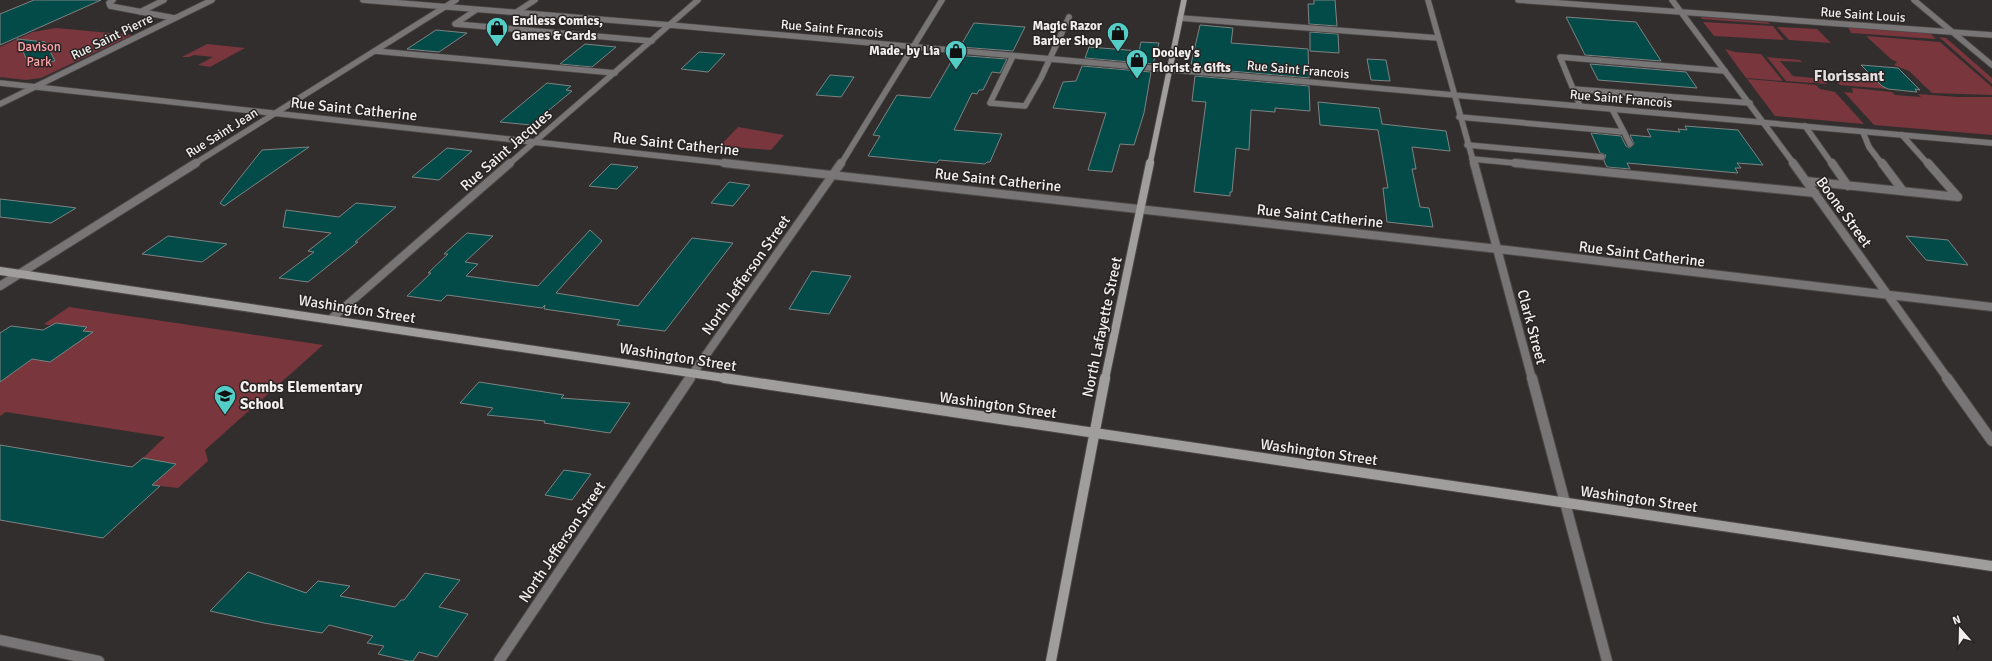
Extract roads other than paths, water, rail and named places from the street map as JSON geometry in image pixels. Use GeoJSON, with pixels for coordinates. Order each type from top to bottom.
{"type":"FeatureCollection","features":[{"type":"Feature","properties":{"kind":"main road","name":"North Lafayette Street"},"geometry":{"type":"LineString","coordinates":[[1051,661],[1094,433],[1142,210],[1184,0]]}},
{"type":"Feature","properties":{"kind":"main road","name":"Washington Street"},"geometry":{"type":"LineString","coordinates":[[0,271],[1992,566]]}},
{"type":"Feature","properties":{"kind":"street"},"geometry":{"type":"LineString","coordinates":[[112,0],[109,3],[110,6],[174,18]]}},
{"type":"Feature","properties":{"kind":"street"},"geometry":{"type":"LineString","coordinates":[[140,12],[164,0]]}},
{"type":"Feature","properties":{"kind":"street","name":"Rue Saint Pierre"},"geometry":{"type":"LineString","coordinates":[[0,104],[212,0]]}},
{"type":"Feature","properties":{"kind":"street","name":"Rue Saint Francois"},"geometry":{"type":"LineString","coordinates":[[363,0],[444,8],[670,25],[1992,143]]}},
{"type":"Feature","properties":{"kind":"street","name":"Rue Saint Jean"},"geometry":{"type":"LineString","coordinates":[[0,286],[456,0]]}},
{"type":"Feature","properties":{"kind":"street"},"geometry":{"type":"LineString","coordinates":[[515,13],[534,0]]}},
{"type":"Feature","properties":{"kind":"street","name":"Rue Saint Jacques"},"geometry":{"type":"LineString","coordinates":[[331,319],[698,0]]}},
{"type":"Feature","properties":{"kind":"street","name":"North Jefferson Street"},"geometry":{"type":"LineString","coordinates":[[498,661],[693,374],[834,175],[942,0]]}},
{"type":"Feature","properties":{"kind":"street","name":"Clark Street"},"geometry":{"type":"LineString","coordinates":[[1428,0],[1459,117],[1498,249],[1607,661]]}},
{"type":"Feature","properties":{"kind":"street","name":"Rue Saint Louis"},"geometry":{"type":"LineString","coordinates":[[1518,0],[1992,35]]}},
{"type":"Feature","properties":{"kind":"street","name":"Boone Street"},"geometry":{"type":"LineString","coordinates":[[1672,0],[1750,103],[1992,441]]}},
{"type":"Feature","properties":{"kind":"street"},"geometry":{"type":"LineString","coordinates":[[1914,0],[1992,65]]}},
{"type":"Feature","properties":{"kind":"street"},"geometry":{"type":"LineString","coordinates":[[476,10],[456,24],[652,41]]}},
{"type":"Feature","properties":{"kind":"street"},"geometry":{"type":"LineString","coordinates":[[1013,56],[990,102],[1025,106],[1050,60],[1069,17]]}},
{"type":"Feature","properties":{"kind":"street"},"geometry":{"type":"LineString","coordinates":[[1180,18],[1438,38]]}},
{"type":"Feature","properties":{"kind":"street"},"geometry":{"type":"LineString","coordinates":[[375,51],[615,73]]}},
{"type":"Feature","properties":{"kind":"street"},"geometry":{"type":"LineString","coordinates":[[1580,106],[1560,57],[1725,70]]}},
{"type":"Feature","properties":{"kind":"street","name":"Rue Saint Catherine"},"geometry":{"type":"LineString","coordinates":[[0,83],[536,141],[1498,249],[1992,307]]}},
{"type":"Feature","properties":{"kind":"street"},"geometry":{"type":"LineString","coordinates":[[1573,89],[1750,103]]}},
{"type":"Feature","properties":{"kind":"street"},"geometry":{"type":"LineString","coordinates":[[1612,109],[1630,144]]}},
{"type":"Feature","properties":{"kind":"street"},"geometry":{"type":"LineString","coordinates":[[1459,117],[1624,132]]}},
{"type":"Feature","properties":{"kind":"street"},"geometry":{"type":"LineString","coordinates":[[1805,126],[1848,186]]}},
{"type":"Feature","properties":{"kind":"street"},"geometry":{"type":"LineString","coordinates":[[1863,132],[1869,147],[1904,191]]}},
{"type":"Feature","properties":{"kind":"street"},"geometry":{"type":"LineString","coordinates":[[1806,182],[1958,197],[1902,135]]}},
{"type":"Feature","properties":{"kind":"street"},"geometry":{"type":"LineString","coordinates":[[1467,145],[1602,157]]}},
{"type":"Feature","properties":{"kind":"street"},"geometry":{"type":"LineString","coordinates":[[1472,159],[1815,193]]}},
{"type":"Feature","properties":{"kind":"street"},"geometry":{"type":"LineString","coordinates":[[0,640],[99,661]]}},
{"type":"Feature","properties":{"kind":"place","name":"Endless Comics, Games & Cards"},"geometry":{"type":"Point","coordinates":[497,48]}},
{"type":"Feature","properties":{"kind":"place","name":"Magic Razor Barber Shop"},"geometry":{"type":"Point","coordinates":[1118,52]}},
{"type":"Feature","properties":{"kind":"place","name":"Made. by Lia"},"geometry":{"type":"Point","coordinates":[956,70]}},
{"type":"Feature","properties":{"kind":"place","name":"Dooley's Florist & Gifts"},"geometry":{"type":"Point","coordinates":[1137,80]}},
{"type":"Feature","properties":{"kind":"place","name":"Combs Elementary School"},"geometry":{"type":"Point","coordinates":[225,416]}},
{"type":"Feature","properties":{"kind":"district","name":"Florissant"},"geometry":{"type":"Point","coordinates":[1849,76]}},
{"type":"Feature","properties":{"kind":"park label","name":"Davison Park"},"geometry":{"type":"Point","coordinates":[39,54]}}]}
